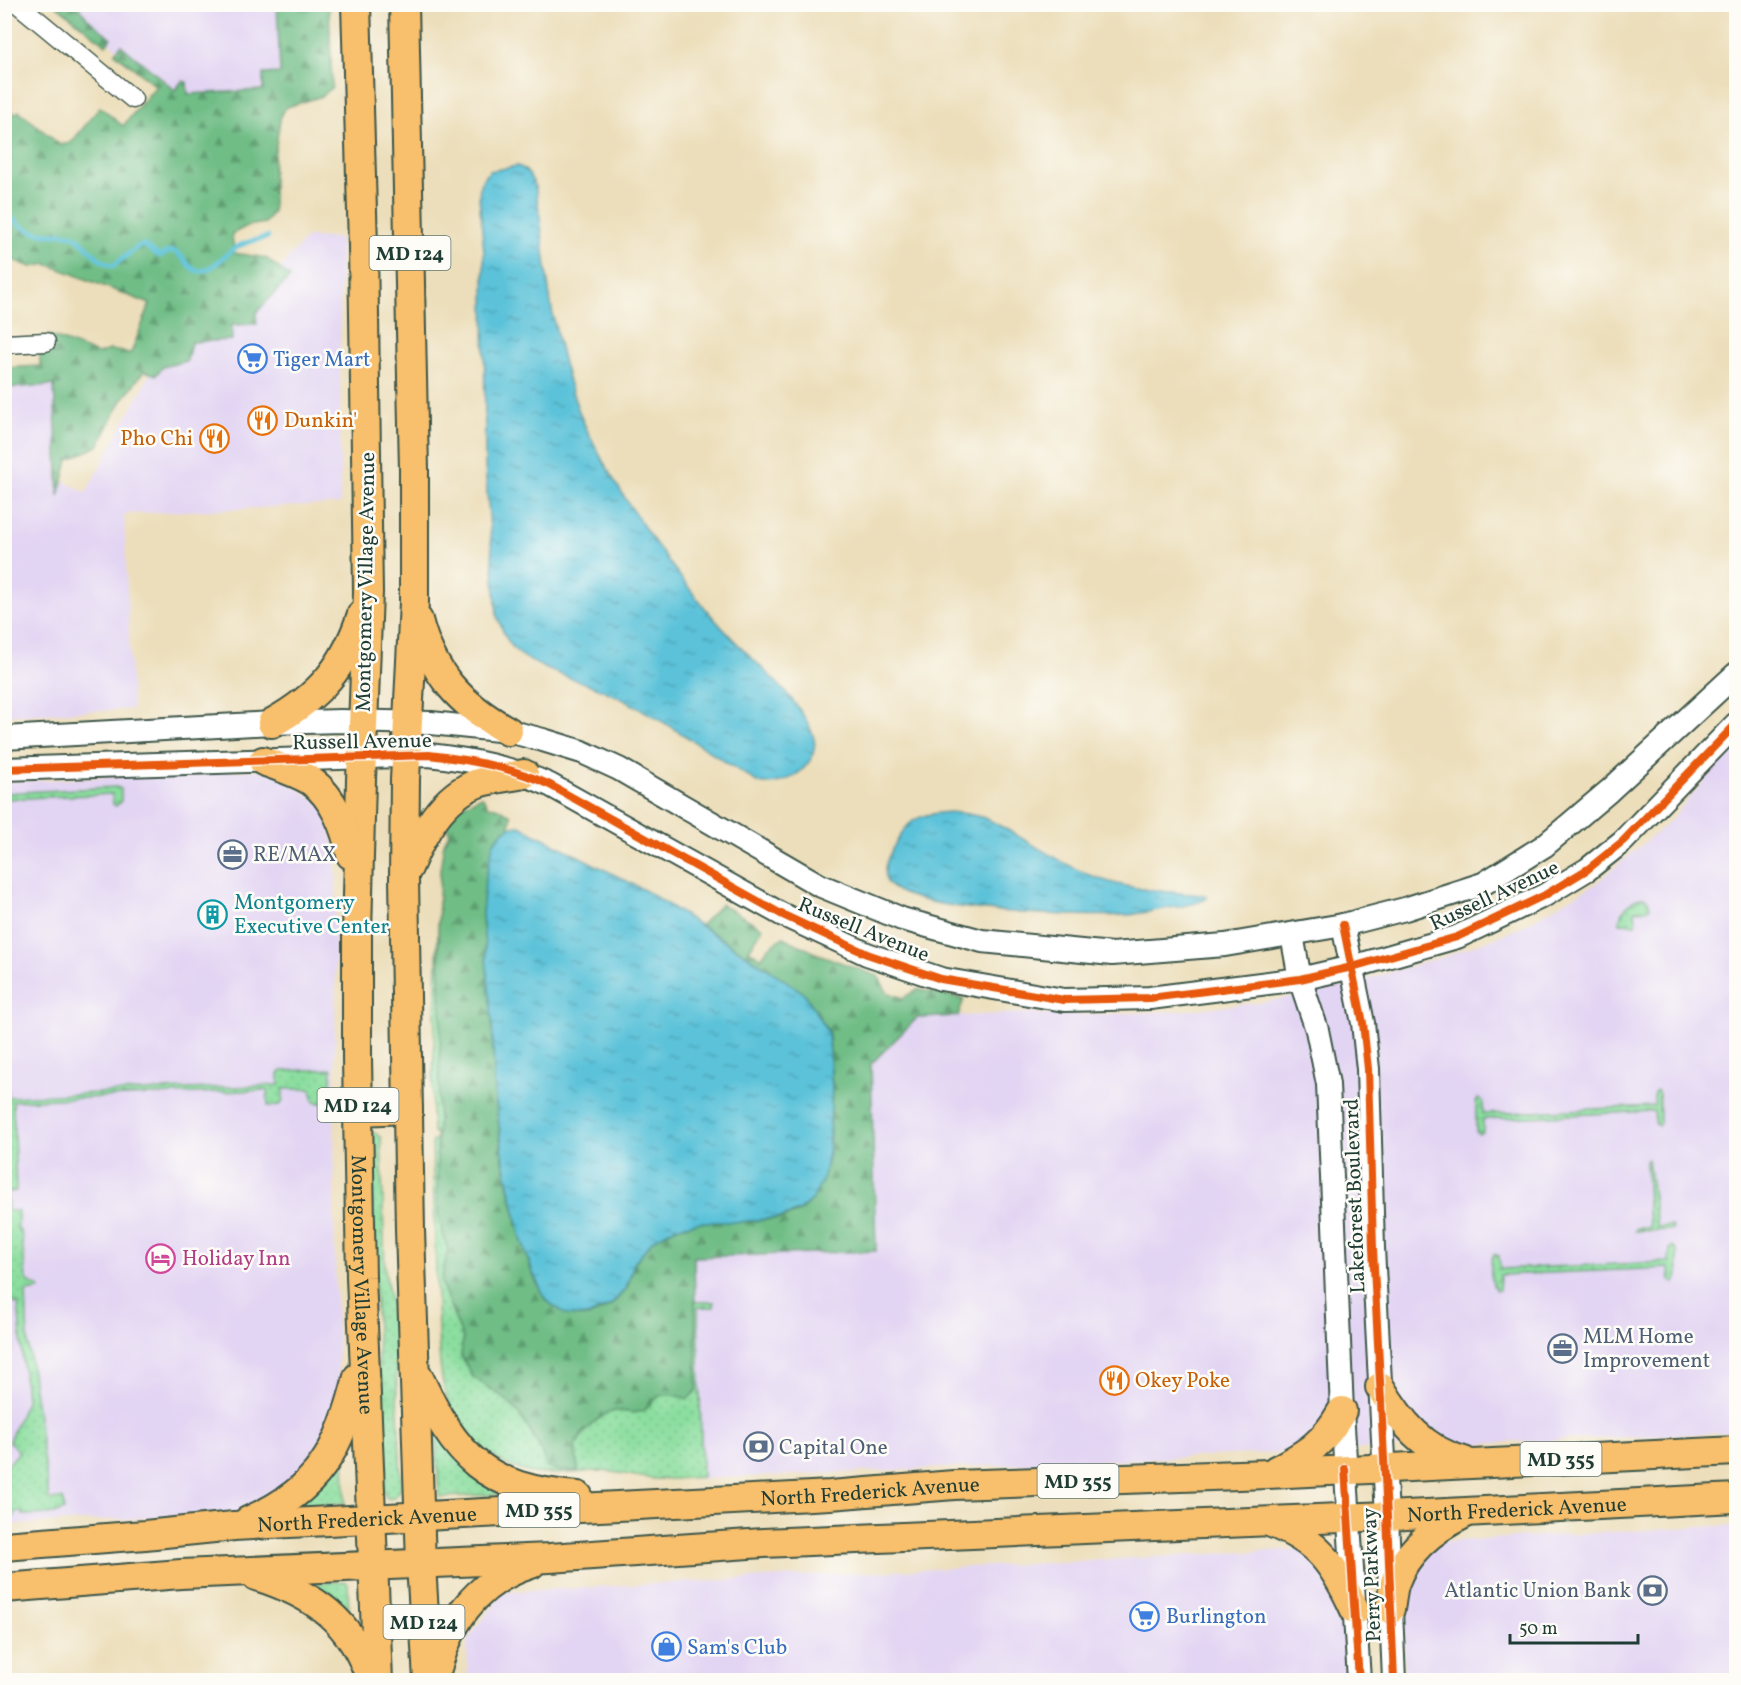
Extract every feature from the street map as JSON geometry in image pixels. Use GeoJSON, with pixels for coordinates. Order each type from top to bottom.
{"type":"FeatureCollection","features":[{"type":"Feature","properties":{"kind":"main road","name":"Montgomery Village Avenue"},"geometry":{"type":"LineString","coordinates":[[356,4],[363,237],[368,592],[358,893],[359,1111],[364,1355],[372,1520]]}},
{"type":"Feature","properties":{"kind":"main road","name":"MD 124"},"geometry":{"type":"LineString","coordinates":[[404,4],[414,458],[414,602],[406,756],[404,878],[414,1367],[421,1564],[428,1680]]}},
{"type":"Feature","properties":{"kind":"main road"},"geometry":{"type":"LineString","coordinates":[[272,723],[298,709],[323,686],[342,659],[357,629],[368,592]]}},
{"type":"Feature","properties":{"kind":"main road"},"geometry":{"type":"LineString","coordinates":[[414,602],[423,637],[447,684],[484,718],[508,731]]}},
{"type":"Feature","properties":{"kind":"main road"},"geometry":{"type":"LineString","coordinates":[[262,761],[294,772],[312,782],[322,791],[340,818],[351,852],[358,893]]}},
{"type":"Feature","properties":{"kind":"main road"},"geometry":{"type":"LineString","coordinates":[[404,878],[417,846],[448,802],[462,791],[478,783],[524,774]]}},
{"type":"Feature","properties":{"kind":"main road"},"geometry":{"type":"LineString","coordinates":[[359,1111],[408,1109]]}},
{"type":"Feature","properties":{"kind":"main road"},"geometry":{"type":"LineString","coordinates":[[234,1526],[272,1510],[291,1498],[315,1477],[340,1434],[354,1395],[364,1355]]}},
{"type":"Feature","properties":{"kind":"main road"},"geometry":{"type":"LineString","coordinates":[[414,1367],[431,1403],[454,1442],[474,1463],[494,1476],[526,1488],[574,1496],[679,1502]]}},
{"type":"Feature","properties":{"kind":"main road"},"geometry":{"type":"LineString","coordinates":[[1380,1387],[1395,1412],[1426,1444],[1449,1457],[1472,1463]]}},
{"type":"Feature","properties":{"kind":"main road"},"geometry":{"type":"LineString","coordinates":[[1268,1474],[1305,1455],[1332,1429],[1342,1411]]}},
{"type":"Feature","properties":{"kind":"main road","name":"North Frederick Avenue"},"geometry":{"type":"LineString","coordinates":[[4,1546],[234,1526],[830,1495],[954,1485],[1268,1474],[1737,1451]]}},
{"type":"Feature","properties":{"kind":"main road","name":"North Frederick Avenue"},"geometry":{"type":"LineString","coordinates":[[4,1588],[182,1574],[550,1558],[774,1542],[1387,1516],[1737,1498]]}},
{"type":"Feature","properties":{"kind":"main road"},"geometry":{"type":"LineString","coordinates":[[1390,1609],[1395,1584],[1403,1564],[1432,1533],[1450,1520],[1471,1511]]}},
{"type":"Feature","properties":{"kind":"main road","name":"MD 124"},"geometry":{"type":"LineString","coordinates":[[372,1520],[378,1680]]}},
{"type":"Feature","properties":{"kind":"main road"},"geometry":{"type":"LineString","coordinates":[[1264,1521],[1290,1530],[1308,1541],[1322,1555],[1344,1587],[1355,1610]]}},
{"type":"Feature","properties":{"kind":"main road"},"geometry":{"type":"LineString","coordinates":[[434,1680],[439,1659],[453,1626],[479,1593],[499,1578],[550,1558]]}},
{"type":"Feature","properties":{"kind":"main road"},"geometry":{"type":"LineString","coordinates":[[242,1572],[271,1581],[322,1607],[351,1636],[363,1659],[370,1680]]}},
{"type":"Feature","properties":{"kind":"street"},"geometry":{"type":"LineString","coordinates":[[18,4],[133,99]]}},
{"type":"Feature","properties":{"kind":"street"},"geometry":{"type":"LineString","coordinates":[[4,344],[46,342]]}},
{"type":"Feature","properties":{"kind":"street","name":"Russell Avenue"},"geometry":{"type":"LineString","coordinates":[[4,738],[272,723],[408,722],[508,731],[582,753],[619,769],[784,865],[841,895],[902,919],[982,941],[1112,954],[1225,945],[1292,935],[1405,909],[1483,884],[1544,846],[1610,791],[1737,674]]}},
{"type":"Feature","properties":{"kind":"street","name":"Russell Avenue"},"geometry":{"type":"LineString","coordinates":[[4,770],[429,755],[471,760],[524,774],[595,810],[781,914],[867,954],[941,979],[1064,1000],[1150,998],[1300,979],[1352,968],[1457,937],[1545,896],[1588,869],[1623,841],[1737,724]]}},
{"type":"Feature","properties":{"kind":"street","name":"Lakeforest Boulevard"},"geometry":{"type":"LineString","coordinates":[[1343,925],[1363,1023],[1368,1069],[1373,1248],[1385,1468]]}},
{"type":"Feature","properties":{"kind":"street","name":"Lakeforest Boulevard"},"geometry":{"type":"LineString","coordinates":[[1292,935],[1300,979],[1317,1030],[1328,1084],[1346,1469]]}},
{"type":"Feature","properties":{"kind":"street","name":"Perry Parkway"},"geometry":{"type":"LineString","coordinates":[[1385,1468],[1394,1680]]}},
{"type":"Feature","properties":{"kind":"street","name":"Perry Parkway"},"geometry":{"type":"LineString","coordinates":[[1346,1469],[1359,1680]]}},
{"type":"Feature","properties":{"kind":"shaded area"},"geometry":{"type":"Polygon","coordinates":[[[63,5],[323,5],[326,91],[179,99],[63,5]]]}},
{"type":"Feature","properties":{"kind":"shaded area"},"geometry":{"type":"Polygon","coordinates":[[[307,237],[340,238],[340,504],[124,514],[132,709],[5,715],[5,378],[55,375],[60,479],[86,493],[177,324],[235,320],[307,237]]]}},
{"type":"Feature","properties":{"kind":"shaded area"},"geometry":{"type":"Polygon","coordinates":[[[1736,744],[1736,1432],[699,1479],[694,1257],[876,1251],[871,1064],[917,1018],[1021,1013],[1082,1015],[1179,1011],[1265,1002],[1336,988],[1446,956],[1517,929],[1595,884],[1668,823],[1736,744]]]}},
{"type":"Feature","properties":{"kind":"shaded area"},"geometry":{"type":"Polygon","coordinates":[[[272,771],[324,806],[336,853],[334,1224],[339,1400],[314,1465],[246,1513],[5,1525],[4,782],[272,771]]]}},
{"type":"Feature","properties":{"kind":"shaded area"},"geometry":{"type":"Polygon","coordinates":[[[1736,1525],[1736,1680],[1405,1680],[1401,1544],[1736,1525]]]}},
{"type":"Feature","properties":{"kind":"shaded area"},"geometry":{"type":"Polygon","coordinates":[[[1341,1547],[1345,1680],[468,1680],[467,1640],[504,1592],[1341,1547]]]}},
{"type":"Feature","properties":{"kind":"green space"},"geometry":{"type":"Polygon","coordinates":[[[56,5],[77,5],[88,19],[111,38],[106,45],[56,5]]]}},
{"type":"Feature","properties":{"kind":"green space"},"geometry":{"type":"Polygon","coordinates":[[[277,5],[329,5],[332,88],[322,96],[287,107],[281,114],[273,164],[273,212],[265,223],[247,226],[232,234],[234,253],[266,258],[290,277],[256,313],[257,324],[232,325],[232,340],[191,342],[187,361],[163,367],[156,375],[144,371],[121,402],[98,446],[68,460],[59,496],[54,385],[5,388],[5,368],[40,366],[40,351],[49,350],[49,335],[98,354],[109,350],[131,353],[150,304],[47,264],[31,267],[5,257],[5,106],[15,114],[19,111],[60,145],[71,143],[100,107],[123,126],[156,86],[115,53],[121,45],[175,90],[182,81],[187,82],[188,94],[263,90],[263,74],[280,73],[277,5]]]}},
{"type":"Feature","properties":{"kind":"green space"},"geometry":{"type":"Polygon","coordinates":[[[116,787],[121,789],[121,801],[116,806],[113,804],[112,794],[5,799],[5,793],[116,787]]]}},
{"type":"Feature","properties":{"kind":"green space"},"geometry":{"type":"Polygon","coordinates":[[[482,796],[488,806],[496,807],[511,815],[510,827],[502,832],[493,844],[485,881],[482,914],[492,1020],[495,1094],[503,1161],[521,1238],[532,1273],[545,1300],[567,1315],[588,1317],[611,1306],[627,1288],[636,1261],[653,1240],[676,1228],[700,1222],[740,1222],[783,1218],[799,1212],[814,1197],[824,1176],[829,1153],[832,1088],[829,1033],[805,994],[701,925],[721,904],[763,928],[749,950],[761,958],[769,947],[783,937],[818,954],[878,976],[887,992],[903,998],[918,989],[964,999],[958,1016],[917,1018],[871,1064],[876,1251],[694,1257],[697,1390],[688,1399],[674,1395],[660,1396],[639,1412],[612,1412],[600,1418],[588,1428],[575,1445],[578,1471],[559,1471],[547,1467],[538,1444],[518,1412],[504,1398],[473,1377],[461,1355],[463,1339],[441,1282],[448,1249],[438,1217],[437,1151],[441,1013],[438,927],[440,870],[444,843],[449,833],[446,820],[454,809],[482,796]]]}},
{"type":"Feature","properties":{"kind":"green space"},"geometry":{"type":"Polygon","coordinates":[[[1644,897],[1649,901],[1650,907],[1635,910],[1636,924],[1620,923],[1620,918],[1627,906],[1644,897]]]}},
{"type":"Feature","properties":{"kind":"green space"},"geometry":{"type":"Polygon","coordinates":[[[438,927],[441,1013],[437,1151],[438,1217],[448,1249],[441,1282],[463,1339],[461,1356],[473,1377],[504,1398],[518,1412],[538,1444],[547,1467],[578,1471],[575,1445],[588,1428],[600,1418],[612,1412],[639,1412],[660,1396],[688,1398],[697,1390],[695,1302],[714,1302],[714,1307],[698,1307],[702,1477],[663,1479],[603,1471],[551,1474],[521,1470],[498,1460],[478,1445],[461,1426],[449,1404],[442,1380],[439,1355],[432,1141],[436,1141],[432,1114],[438,927]]]}},
{"type":"Feature","properties":{"kind":"green space"},"geometry":{"type":"Polygon","coordinates":[[[332,1069],[326,1104],[314,1102],[311,1089],[283,1089],[283,1101],[280,1105],[268,1106],[267,1090],[13,1101],[16,1191],[7,1192],[8,1211],[18,1211],[18,1231],[21,1231],[26,1278],[31,1284],[40,1288],[26,1292],[28,1343],[49,1500],[63,1499],[64,1510],[54,1514],[23,1515],[23,1512],[15,1512],[15,1516],[5,1516],[5,1468],[19,1452],[9,1441],[26,1401],[18,1303],[5,1304],[5,1084],[8,1097],[279,1085],[279,1074],[282,1071],[332,1069]]]}},
{"type":"Feature","properties":{"kind":"green space"},"geometry":{"type":"Polygon","coordinates":[[[1657,1090],[1659,1126],[1655,1123],[1654,1111],[1483,1119],[1483,1132],[1479,1134],[1476,1131],[1478,1099],[1483,1101],[1483,1114],[1654,1106],[1654,1093],[1657,1090]]]}},
{"type":"Feature","properties":{"kind":"green space"},"geometry":{"type":"Polygon","coordinates":[[[375,1133],[381,1138],[385,1272],[394,1319],[401,1483],[400,1490],[395,1497],[390,1499],[386,1497],[384,1491],[372,1217],[372,1134],[375,1133]]]}},
{"type":"Feature","properties":{"kind":"green space"},"geometry":{"type":"Polygon","coordinates":[[[1648,1159],[1657,1227],[1671,1226],[1672,1230],[1635,1231],[1637,1228],[1649,1228],[1646,1161],[1648,1159]]]}},
{"type":"Feature","properties":{"kind":"green space"},"geometry":{"type":"Polygon","coordinates":[[[1673,1246],[1677,1251],[1678,1275],[1674,1283],[1670,1280],[1669,1268],[1500,1275],[1499,1290],[1496,1290],[1491,1277],[1491,1261],[1494,1254],[1499,1256],[1500,1269],[1669,1262],[1670,1249],[1673,1246]]]}},
{"type":"Feature","properties":{"kind":"green space"},"geometry":{"type":"Polygon","coordinates":[[[436,1432],[506,1494],[440,1497],[436,1432]]]}},
{"type":"Feature","properties":{"kind":"green space"},"geometry":{"type":"Polygon","coordinates":[[[344,1446],[345,1503],[292,1508],[344,1446]]]}},
{"type":"Feature","properties":{"kind":"green space"},"geometry":{"type":"Polygon","coordinates":[[[345,1581],[348,1584],[349,1618],[305,1584],[345,1581]]]}},
{"type":"Feature","properties":{"kind":"water"},"geometry":{"type":"Polygon","coordinates":[[[517,166],[526,171],[535,186],[555,325],[570,383],[585,426],[626,500],[667,559],[715,619],[793,701],[808,723],[815,746],[812,756],[800,772],[790,778],[769,784],[759,783],[636,706],[606,691],[532,662],[516,651],[503,632],[497,616],[485,467],[484,252],[479,196],[480,185],[490,171],[517,166]]]}},
{"type":"Feature","properties":{"kind":"water"},"geometry":{"type":"Polygon","coordinates":[[[950,812],[985,818],[1061,861],[1115,884],[1205,895],[1207,898],[1193,904],[1128,915],[1077,915],[962,907],[927,901],[901,893],[887,882],[885,871],[888,858],[904,829],[921,817],[950,812]]]}},
{"type":"Feature","properties":{"kind":"water"},"geometry":{"type":"Polygon","coordinates":[[[520,826],[648,892],[771,971],[805,994],[828,1033],[832,1088],[828,1153],[824,1176],[814,1197],[799,1211],[782,1217],[740,1222],[700,1222],[676,1227],[653,1240],[635,1261],[626,1288],[611,1305],[588,1316],[567,1315],[546,1300],[533,1273],[521,1238],[504,1162],[495,1095],[492,1020],[482,914],[485,881],[493,844],[510,827],[520,826]]]}},
{"type":"Feature","properties":{"kind":"waterway"},"geometry":{"type":"LineString","coordinates":[[4,210],[14,220],[32,231],[73,235],[102,261],[113,266],[139,246],[144,245],[159,256],[170,251],[176,252],[193,269],[202,271],[207,270],[241,245],[268,237]]}},
{"type":"Feature","properties":{"kind":"cycle path"},"geometry":{"type":"LineString","coordinates":[[4,769],[429,755],[476,762],[520,773],[550,785],[781,914],[867,954],[941,979],[1064,1000],[1150,998],[1300,979],[1352,967],[1457,937],[1545,895],[1588,869],[1623,841],[1736,724]]}},
{"type":"Feature","properties":{"kind":"cycle path"},"geometry":{"type":"LineString","coordinates":[[1343,925],[1363,1023],[1368,1069],[1373,1248],[1394,1680]]}},
{"type":"Feature","properties":{"kind":"cycle path"},"geometry":{"type":"LineString","coordinates":[[1345,1469],[1359,1680]]}},
{"type":"Feature","properties":{"kind":"place","name":"Tiger Mart"},"geometry":{"type":"Point","coordinates":[252,359]}},
{"type":"Feature","properties":{"kind":"place","name":"Dunkin'"},"geometry":{"type":"Point","coordinates":[263,420]}},
{"type":"Feature","properties":{"kind":"place","name":"Pho Chi"},"geometry":{"type":"Point","coordinates":[214,438]}},
{"type":"Feature","properties":{"kind":"place","name":"RE/MAX"},"geometry":{"type":"Point","coordinates":[232,854]}},
{"type":"Feature","properties":{"kind":"place","name":"Montgomery Executive Center"},"geometry":{"type":"Point","coordinates":[213,914]}},
{"type":"Feature","properties":{"kind":"place","name":"Holiday Inn"},"geometry":{"type":"Point","coordinates":[161,1258]}},
{"type":"Feature","properties":{"kind":"place","name":"MLM Home Improvement"},"geometry":{"type":"Point","coordinates":[1562,1348]}},
{"type":"Feature","properties":{"kind":"place","name":"Okey Poke"},"geometry":{"type":"Point","coordinates":[1114,1380]}},
{"type":"Feature","properties":{"kind":"place","name":"Capital One"},"geometry":{"type":"Point","coordinates":[758,1447]}},
{"type":"Feature","properties":{"kind":"place","name":"Atlantic Union Bank"},"geometry":{"type":"Point","coordinates":[1652,1590]}},
{"type":"Feature","properties":{"kind":"place","name":"Burlington"},"geometry":{"type":"Point","coordinates":[1145,1616]}},
{"type":"Feature","properties":{"kind":"place","name":"Sam's Club"},"geometry":{"type":"Point","coordinates":[666,1647]}}]}
